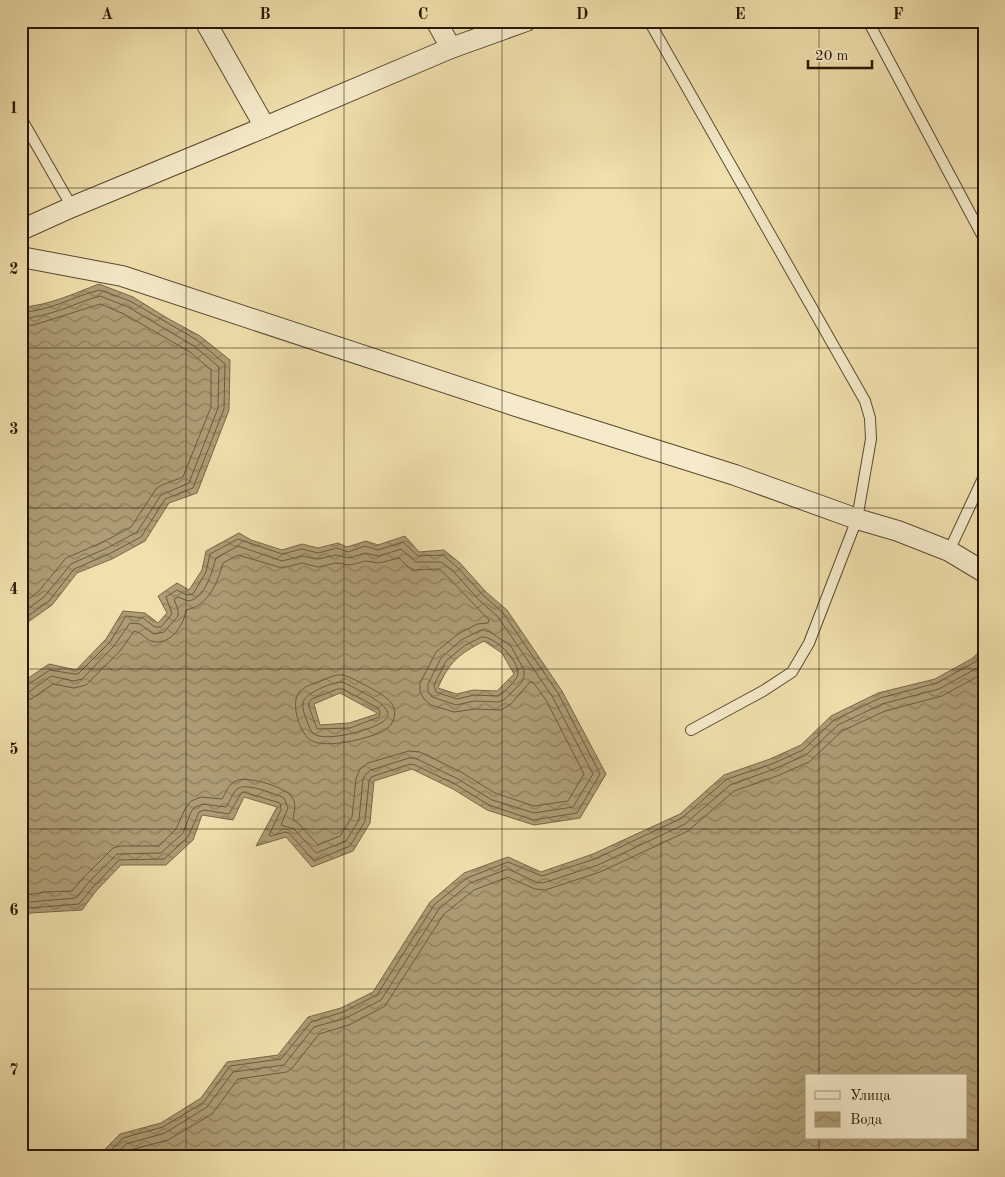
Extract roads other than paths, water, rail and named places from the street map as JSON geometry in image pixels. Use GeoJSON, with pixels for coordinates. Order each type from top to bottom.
{"type":"FeatureCollection","features":[{"type":"Feature","properties":{"kind":"street"},"geometry":{"type":"LineString","coordinates":[[205,21],[265,127]]}},
{"type":"Feature","properties":{"kind":"street"},"geometry":{"type":"LineString","coordinates":[[436,21],[451,48]]}},
{"type":"Feature","properties":{"kind":"street"},"geometry":{"type":"LineString","coordinates":[[21,230],[451,48],[526,21]]}},
{"type":"Feature","properties":{"kind":"street"},"geometry":{"type":"LineString","coordinates":[[21,258],[122,276],[516,406],[735,475],[856,519],[898,531],[949,551],[984,572]]}},
{"type":"Feature","properties":{"kind":"lane"},"geometry":{"type":"LineString","coordinates":[[649,21],[865,400],[870,418],[871,439],[856,519],[809,643],[792,672],[691,730]]}},
{"type":"Feature","properties":{"kind":"lane"},"geometry":{"type":"LineString","coordinates":[[868,21],[984,239]]}},
{"type":"Feature","properties":{"kind":"lane"},"geometry":{"type":"LineString","coordinates":[[21,118],[72,207]]}},
{"type":"Feature","properties":{"kind":"lane"},"geometry":{"type":"LineString","coordinates":[[949,551],[984,476]]}},
{"type":"Feature","properties":{"kind":"water"},"geometry":{"type":"Polygon","coordinates":[[[99,284],[133,297],[200,336],[230,360],[229,410],[197,493],[169,503],[145,541],[112,559],[77,573],[52,605],[21,627],[21,307],[51,302],[99,284]]]}},
{"type":"Feature","properties":{"kind":"water"},"geometry":{"type":"Polygon","coordinates":[[[239,533],[251,540],[282,550],[302,544],[318,548],[338,543],[347,547],[366,541],[378,545],[405,536],[419,552],[444,550],[460,563],[486,592],[507,610],[562,691],[606,774],[580,818],[534,825],[487,810],[453,789],[412,769],[374,781],[370,823],[353,851],[312,867],[286,837],[256,846],[277,807],[244,797],[233,820],[202,815],[193,840],[166,865],[121,865],[96,891],[82,910],[30,913],[21,924],[21,685],[49,664],[76,670],[106,639],[123,611],[145,613],[158,623],[167,613],[158,596],[177,583],[189,590],[202,570],[206,551],[239,533]],[[484,641],[461,655],[451,665],[438,688],[457,694],[473,690],[497,691],[514,674],[502,653],[484,641]],[[340,693],[314,704],[320,725],[349,723],[377,714],[377,713],[340,693]]]}},
{"type":"Feature","properties":{"kind":"water"},"geometry":{"type":"Polygon","coordinates":[[[984,646],[984,1156],[98,1156],[120,1134],[161,1123],[201,1098],[227,1062],[278,1055],[308,1017],[341,1008],[373,992],[430,902],[464,873],[508,857],[541,872],[593,854],[680,814],[724,775],[770,759],[801,745],[831,716],[878,693],[935,679],[973,658],[984,646]]]}}]}
